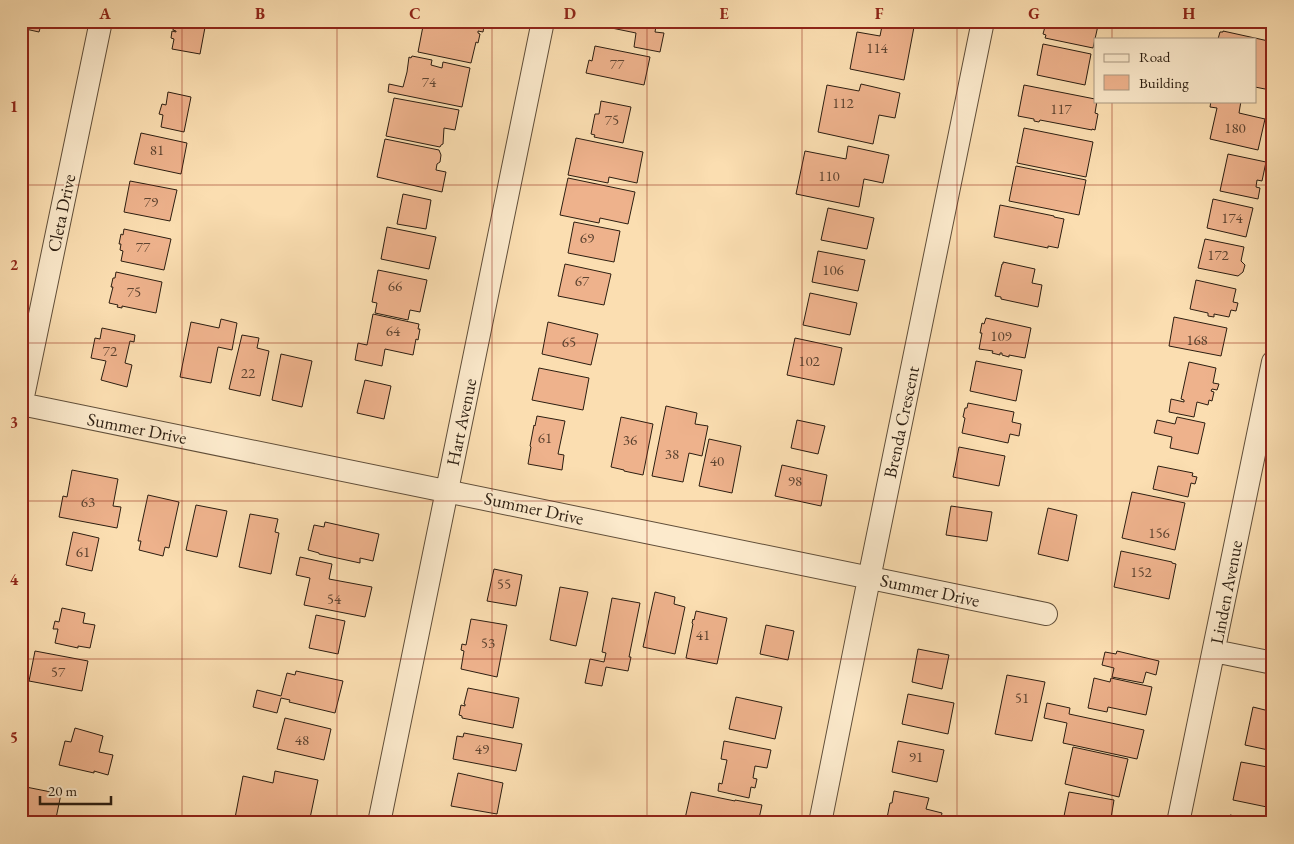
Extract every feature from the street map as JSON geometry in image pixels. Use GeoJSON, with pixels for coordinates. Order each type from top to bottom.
{"type":"FeatureCollection","features":[{"type":"Feature","properties":{"kind":"street","name":"Cleta Drive"},"geometry":{"type":"LineString","coordinates":[[21,405],[101,21]]}},
{"type":"Feature","properties":{"kind":"street","name":"Hart Avenue"},"geometry":{"type":"LineString","coordinates":[[379,823],[543,21]]}},
{"type":"Feature","properties":{"kind":"street","name":"Brenda Crescent"},"geometry":{"type":"LineString","coordinates":[[820,823],[983,21]]}},
{"type":"Feature","properties":{"kind":"street","name":"Linden Avenue"},"geometry":{"type":"LineString","coordinates":[[1178,823],[1273,362]]}},
{"type":"Feature","properties":{"kind":"street","name":"Summer Drive"},"geometry":{"type":"LineString","coordinates":[[21,405],[1046,614]]}},
{"type":"Feature","properties":{"kind":"street"},"geometry":{"type":"LineString","coordinates":[[1214,651],[1273,663]]}},
{"type":"Feature","properties":{"kind":"building"},"geometry":{"type":"Polygon","coordinates":[[[21,21],[46,21],[45,26],[41,25],[39,32],[21,28],[21,21]]]}},
{"type":"Feature","properties":{"kind":"building"},"geometry":{"type":"Polygon","coordinates":[[[174,21],[206,22],[200,54],[172,49],[174,39],[171,38],[172,31],[176,32],[173,30],[174,21]]]}},
{"type":"Feature","properties":{"kind":"building"},"geometry":{"type":"Polygon","coordinates":[[[424,21],[456,26],[457,21],[485,21],[483,32],[478,31],[480,34],[471,63],[418,52],[424,21]]]}},
{"type":"Feature","properties":{"kind":"building"},"geometry":{"type":"Polygon","coordinates":[[[597,21],[657,21],[655,32],[664,33],[660,52],[634,47],[636,33],[597,25],[597,21]]]}},
{"type":"Feature","properties":{"kind":"building"},"geometry":{"type":"Polygon","coordinates":[[[883,21],[914,27],[904,80],[850,69],[857,32],[880,36],[883,21]]]}},
{"type":"Feature","properties":{"kind":"building"},"geometry":{"type":"Polygon","coordinates":[[[1049,21],[1099,21],[1093,48],[1045,38],[1046,35],[1043,34],[1046,23],[1049,21]]]}},
{"type":"Feature","properties":{"kind":"building"},"geometry":{"type":"Polygon","coordinates":[[[1220,32],[1255,38],[1218,38],[1220,32]]]}},
{"type":"Feature","properties":{"kind":"building"},"geometry":{"type":"Polygon","coordinates":[[[1256,38],[1273,42],[1273,78],[1270,90],[1256,87],[1256,38]]]}},
{"type":"Feature","properties":{"kind":"building"},"geometry":{"type":"Polygon","coordinates":[[[1043,44],[1091,54],[1085,85],[1037,75],[1043,44]]]}},
{"type":"Feature","properties":{"kind":"building"},"geometry":{"type":"Polygon","coordinates":[[[595,46],[650,57],[644,85],[586,73],[589,60],[592,61],[595,46]]]}},
{"type":"Feature","properties":{"kind":"building"},"geometry":{"type":"Polygon","coordinates":[[[412,56],[432,60],[431,65],[442,68],[443,62],[470,68],[462,107],[388,92],[389,84],[403,87],[409,57],[411,58],[412,56]]]}},
{"type":"Feature","properties":{"kind":"building"},"geometry":{"type":"Polygon","coordinates":[[[861,84],[900,93],[895,118],[879,115],[873,144],[818,132],[827,85],[859,91],[861,84]]]}},
{"type":"Feature","properties":{"kind":"building"},"geometry":{"type":"Polygon","coordinates":[[[1024,85],[1094,99],[1094,102],[1097,102],[1095,113],[1098,114],[1095,130],[1040,120],[1039,122],[1034,121],[1034,119],[1018,116],[1024,85]]]}},
{"type":"Feature","properties":{"kind":"building"},"geometry":{"type":"Polygon","coordinates":[[[168,92],[191,97],[184,132],[161,127],[163,115],[159,114],[162,104],[166,105],[168,92]]]}},
{"type":"Feature","properties":{"kind":"building"},"geometry":{"type":"Polygon","coordinates":[[[394,98],[459,110],[455,130],[444,128],[443,144],[440,147],[386,136],[394,98]]]}},
{"type":"Feature","properties":{"kind":"building"},"geometry":{"type":"Polygon","coordinates":[[[601,101],[631,107],[623,143],[594,137],[595,135],[591,134],[595,114],[599,114],[601,101]]]}},
{"type":"Feature","properties":{"kind":"building"},"geometry":{"type":"Polygon","coordinates":[[[1211,102],[1241,102],[1239,113],[1265,119],[1258,150],[1210,139],[1217,108],[1210,107],[1211,102]]]}},
{"type":"Feature","properties":{"kind":"building"},"geometry":{"type":"Polygon","coordinates":[[[1024,128],[1093,142],[1086,177],[1017,163],[1024,128]]]}},
{"type":"Feature","properties":{"kind":"building"},"geometry":{"type":"Polygon","coordinates":[[[141,133],[187,143],[181,174],[134,164],[141,133]]]}},
{"type":"Feature","properties":{"kind":"building"},"geometry":{"type":"Polygon","coordinates":[[[576,138],[643,152],[637,183],[609,177],[608,183],[568,175],[576,138]]]}},
{"type":"Feature","properties":{"kind":"building"},"geometry":{"type":"Polygon","coordinates":[[[385,139],[439,150],[441,155],[440,162],[437,164],[436,170],[446,172],[442,192],[377,177],[385,139]]]}},
{"type":"Feature","properties":{"kind":"building"},"geometry":{"type":"Polygon","coordinates":[[[848,146],[889,155],[883,183],[864,179],[859,207],[796,194],[805,151],[846,159],[848,146]]]}},
{"type":"Feature","properties":{"kind":"building"},"geometry":{"type":"Polygon","coordinates":[[[1228,154],[1266,162],[1262,181],[1257,180],[1256,187],[1260,188],[1258,199],[1220,191],[1228,154]]]}},
{"type":"Feature","properties":{"kind":"building"},"geometry":{"type":"Polygon","coordinates":[[[1016,166],[1086,180],[1079,215],[1009,201],[1016,166]]]}},
{"type":"Feature","properties":{"kind":"building"},"geometry":{"type":"Polygon","coordinates":[[[568,178],[635,192],[628,224],[600,218],[599,223],[560,215],[568,178]]]}},
{"type":"Feature","properties":{"kind":"building"},"geometry":{"type":"Polygon","coordinates":[[[130,181],[177,190],[170,221],[124,212],[130,181]]]}},
{"type":"Feature","properties":{"kind":"building"},"geometry":{"type":"Polygon","coordinates":[[[403,194],[431,200],[426,229],[397,224],[403,194]]]}},
{"type":"Feature","properties":{"kind":"building"},"geometry":{"type":"Polygon","coordinates":[[[1213,199],[1253,208],[1246,237],[1207,228],[1213,199]]]}},
{"type":"Feature","properties":{"kind":"building"},"geometry":{"type":"Polygon","coordinates":[[[1000,205],[1064,219],[1058,248],[1048,246],[1048,248],[994,237],[1000,205]]]}},
{"type":"Feature","properties":{"kind":"building"},"geometry":{"type":"Polygon","coordinates":[[[828,208],[874,218],[867,249],[821,240],[828,208]]]}},
{"type":"Feature","properties":{"kind":"building"},"geometry":{"type":"Polygon","coordinates":[[[574,222],[620,231],[614,262],[568,253],[574,222]]]}},
{"type":"Feature","properties":{"kind":"building"},"geometry":{"type":"Polygon","coordinates":[[[387,227],[436,237],[429,269],[381,259],[387,227]]]}},
{"type":"Feature","properties":{"kind":"building"},"geometry":{"type":"Polygon","coordinates":[[[124,229],[171,239],[164,270],[121,261],[123,251],[120,250],[121,244],[119,244],[124,229]]]}},
{"type":"Feature","properties":{"kind":"building"},"geometry":{"type":"Polygon","coordinates":[[[1205,239],[1244,247],[1241,261],[1245,265],[1243,272],[1238,276],[1198,268],[1205,239]]]}},
{"type":"Feature","properties":{"kind":"building"},"geometry":{"type":"Polygon","coordinates":[[[818,251],[865,260],[858,291],[812,282],[818,251]]]}},
{"type":"Feature","properties":{"kind":"building"},"geometry":{"type":"Polygon","coordinates":[[[1003,262],[1035,269],[1032,283],[1042,285],[1038,307],[995,296],[1003,262]]]}},
{"type":"Feature","properties":{"kind":"building"},"geometry":{"type":"Polygon","coordinates":[[[565,264],[611,274],[604,305],[558,296],[565,264]]]}},
{"type":"Feature","properties":{"kind":"building"},"geometry":{"type":"Polygon","coordinates":[[[378,270],[427,280],[420,312],[410,310],[408,320],[375,313],[377,303],[372,302],[378,270]]]}},
{"type":"Feature","properties":{"kind":"building"},"geometry":{"type":"Polygon","coordinates":[[[116,272],[162,282],[156,313],[122,306],[122,308],[117,307],[118,305],[109,303],[113,278],[115,278],[116,272]]]}},
{"type":"Feature","properties":{"kind":"building"},"geometry":{"type":"Polygon","coordinates":[[[1196,280],[1236,289],[1233,302],[1238,303],[1236,311],[1231,310],[1229,317],[1214,314],[1214,317],[1208,316],[1208,313],[1190,309],[1196,280]]]}},
{"type":"Feature","properties":{"kind":"building"},"geometry":{"type":"Polygon","coordinates":[[[810,293],[857,303],[850,335],[803,325],[810,293]]]}},
{"type":"Feature","properties":{"kind":"building"},"geometry":{"type":"Polygon","coordinates":[[[373,314],[419,324],[418,340],[416,339],[413,355],[385,349],[382,366],[355,360],[358,343],[367,345],[373,314]]]}},
{"type":"Feature","properties":{"kind":"building"},"geometry":{"type":"Polygon","coordinates":[[[1174,317],[1227,328],[1221,356],[1169,346],[1174,317]]]}},
{"type":"Feature","properties":{"kind":"building"},"geometry":{"type":"Polygon","coordinates":[[[986,318],[1031,328],[1025,358],[1009,355],[1009,357],[1002,355],[1002,353],[1000,355],[992,353],[993,351],[979,349],[982,323],[984,324],[986,318]]]}},
{"type":"Feature","properties":{"kind":"building"},"geometry":{"type":"Polygon","coordinates":[[[221,319],[237,323],[232,350],[218,347],[211,383],[180,377],[191,322],[219,328],[221,319]]]}},
{"type":"Feature","properties":{"kind":"building"},"geometry":{"type":"Polygon","coordinates":[[[548,322],[598,334],[591,365],[542,354],[548,322]]]}},
{"type":"Feature","properties":{"kind":"building"},"geometry":{"type":"Polygon","coordinates":[[[102,328],[135,335],[134,342],[130,341],[125,363],[132,365],[127,387],[101,380],[106,361],[91,358],[95,338],[100,339],[102,328]]]}},
{"type":"Feature","properties":{"kind":"building"},"geometry":{"type":"Polygon","coordinates":[[[242,335],[259,338],[257,348],[269,351],[260,396],[229,389],[242,335]]]}},
{"type":"Feature","properties":{"kind":"building"},"geometry":{"type":"Polygon","coordinates":[[[795,338],[842,348],[834,385],[787,375],[795,338]]]}},
{"type":"Feature","properties":{"kind":"building"},"geometry":{"type":"Polygon","coordinates":[[[281,354],[312,361],[302,407],[272,400],[281,354]]]}},
{"type":"Feature","properties":{"kind":"building"},"geometry":{"type":"Polygon","coordinates":[[[976,361],[1022,370],[1016,401],[970,391],[976,361]]]}},
{"type":"Feature","properties":{"kind":"building"},"geometry":{"type":"Polygon","coordinates":[[[1189,362],[1216,368],[1213,383],[1219,384],[1217,390],[1212,389],[1211,391],[1214,392],[1212,401],[1209,400],[1208,405],[1197,402],[1194,417],[1169,412],[1171,399],[1184,402],[1181,399],[1189,362]]]}},
{"type":"Feature","properties":{"kind":"building"},"geometry":{"type":"Polygon","coordinates":[[[539,368],[589,378],[583,410],[532,400],[539,368]]]}},
{"type":"Feature","properties":{"kind":"building"},"geometry":{"type":"Polygon","coordinates":[[[365,380],[391,386],[384,419],[357,413],[365,380]]]}},
{"type":"Feature","properties":{"kind":"building"},"geometry":{"type":"Polygon","coordinates":[[[968,403],[1014,412],[1012,422],[1021,424],[1019,436],[1010,434],[1008,443],[962,433],[965,418],[963,417],[968,403]]]}},
{"type":"Feature","properties":{"kind":"building"},"geometry":{"type":"Polygon","coordinates":[[[666,406],[697,413],[695,424],[708,426],[702,456],[689,453],[683,482],[652,476],[666,406]]]}},
{"type":"Feature","properties":{"kind":"building"},"geometry":{"type":"Polygon","coordinates":[[[537,416],[565,421],[558,454],[564,455],[562,470],[528,464],[537,416]]]}},
{"type":"Feature","properties":{"kind":"building"},"geometry":{"type":"Polygon","coordinates":[[[621,417],[653,424],[643,475],[611,467],[621,417]]]}},
{"type":"Feature","properties":{"kind":"building"},"geometry":{"type":"Polygon","coordinates":[[[1177,417],[1205,423],[1198,454],[1170,448],[1172,437],[1154,433],[1157,420],[1175,424],[1177,417]]]}},
{"type":"Feature","properties":{"kind":"building"},"geometry":{"type":"Polygon","coordinates":[[[797,420],[825,426],[818,454],[791,448],[797,420]]]}},
{"type":"Feature","properties":{"kind":"building"},"geometry":{"type":"Polygon","coordinates":[[[709,439],[741,446],[732,493],[699,486],[709,439]]]}},
{"type":"Feature","properties":{"kind":"building"},"geometry":{"type":"Polygon","coordinates":[[[959,447],[1005,456],[999,486],[953,477],[959,447]]]}},
{"type":"Feature","properties":{"kind":"building"},"geometry":{"type":"Polygon","coordinates":[[[782,465],[827,475],[821,506],[775,496],[782,465]]]}},
{"type":"Feature","properties":{"kind":"building"},"geometry":{"type":"Polygon","coordinates":[[[1158,466],[1193,473],[1192,476],[1197,477],[1195,484],[1191,483],[1188,497],[1153,489],[1158,466]]]}},
{"type":"Feature","properties":{"kind":"building"},"geometry":{"type":"Polygon","coordinates":[[[72,470],[118,479],[113,506],[121,507],[117,528],[59,517],[63,496],[67,497],[72,470]]]}},
{"type":"Feature","properties":{"kind":"building"},"geometry":{"type":"Polygon","coordinates":[[[1132,492],[1185,503],[1175,550],[1122,538],[1132,492]]]}},
{"type":"Feature","properties":{"kind":"building"},"geometry":{"type":"Polygon","coordinates":[[[148,495],[179,502],[169,548],[165,547],[163,556],[139,550],[141,541],[138,541],[148,495]]]}},
{"type":"Feature","properties":{"kind":"building"},"geometry":{"type":"Polygon","coordinates":[[[196,505],[227,511],[217,557],[186,550],[196,505]]]}},
{"type":"Feature","properties":{"kind":"building"},"geometry":{"type":"Polygon","coordinates":[[[951,506],[992,512],[987,541],[946,535],[951,506]]]}},
{"type":"Feature","properties":{"kind":"building"},"geometry":{"type":"Polygon","coordinates":[[[1048,508],[1077,515],[1068,561],[1038,554],[1048,508]]]}},
{"type":"Feature","properties":{"kind":"building"},"geometry":{"type":"Polygon","coordinates":[[[250,514],[278,519],[275,532],[279,533],[271,574],[239,567],[250,514]]]}},
{"type":"Feature","properties":{"kind":"building"},"geometry":{"type":"Polygon","coordinates":[[[325,522],[379,534],[373,561],[360,558],[360,563],[308,550],[314,525],[324,527],[325,522]]]}},
{"type":"Feature","properties":{"kind":"building"},"geometry":{"type":"Polygon","coordinates":[[[73,532],[99,538],[92,571],[66,565],[73,532]]]}},
{"type":"Feature","properties":{"kind":"building"},"geometry":{"type":"Polygon","coordinates":[[[1121,551],[1176,564],[1169,599],[1114,587],[1121,551]]]}},
{"type":"Feature","properties":{"kind":"building"},"geometry":{"type":"Polygon","coordinates":[[[300,557],[332,564],[329,579],[372,587],[365,617],[304,605],[310,578],[296,575],[300,557]]]}},
{"type":"Feature","properties":{"kind":"building"},"geometry":{"type":"Polygon","coordinates":[[[494,569],[522,575],[516,606],[487,601],[494,569]]]}},
{"type":"Feature","properties":{"kind":"building"},"geometry":{"type":"Polygon","coordinates":[[[560,587],[588,592],[576,646],[550,640],[560,587]]]}},
{"type":"Feature","properties":{"kind":"building"},"geometry":{"type":"Polygon","coordinates":[[[655,592],[675,597],[674,604],[685,607],[675,654],[643,647],[655,592]]]}},
{"type":"Feature","properties":{"kind":"building"},"geometry":{"type":"Polygon","coordinates":[[[612,598],[640,603],[628,671],[606,667],[602,686],[585,683],[590,659],[604,662],[606,653],[602,652],[612,598]]]}},
{"type":"Feature","properties":{"kind":"building"},"geometry":{"type":"Polygon","coordinates":[[[62,608],[85,613],[83,623],[95,625],[90,648],[78,646],[78,648],[55,643],[58,629],[53,629],[55,621],[59,622],[62,608]]]}},
{"type":"Feature","properties":{"kind":"building"},"geometry":{"type":"Polygon","coordinates":[[[1273,608],[1273,628],[1269,627],[1273,608]]]}},
{"type":"Feature","properties":{"kind":"building"},"geometry":{"type":"Polygon","coordinates":[[[696,611],[727,618],[717,664],[686,658],[696,611]]]}},
{"type":"Feature","properties":{"kind":"building"},"geometry":{"type":"Polygon","coordinates":[[[316,615],[345,621],[338,654],[309,648],[316,615]]]}},
{"type":"Feature","properties":{"kind":"building"},"geometry":{"type":"Polygon","coordinates":[[[471,619],[507,625],[497,677],[461,669],[464,651],[461,650],[462,644],[466,645],[471,619]]]}},
{"type":"Feature","properties":{"kind":"building"},"geometry":{"type":"Polygon","coordinates":[[[766,625],[794,631],[788,660],[760,654],[766,625]]]}},
{"type":"Feature","properties":{"kind":"building"},"geometry":{"type":"Polygon","coordinates":[[[918,649],[949,655],[942,689],[912,682],[918,649]]]}},
{"type":"Feature","properties":{"kind":"building"},"geometry":{"type":"Polygon","coordinates":[[[35,651],[88,661],[82,691],[29,681],[35,651]]]}},
{"type":"Feature","properties":{"kind":"building"},"geometry":{"type":"Polygon","coordinates":[[[1117,651],[1159,661],[1156,675],[1146,672],[1143,683],[1112,677],[1114,668],[1102,665],[1105,652],[1116,654],[1117,651]]]}},
{"type":"Feature","properties":{"kind":"building"},"geometry":{"type":"Polygon","coordinates":[[[296,671],[343,681],[335,713],[289,702],[290,700],[281,698],[277,713],[253,707],[257,690],[281,696],[287,673],[295,675],[296,671]]]}},
{"type":"Feature","properties":{"kind":"building"},"geometry":{"type":"Polygon","coordinates":[[[1007,675],[1045,682],[1032,741],[995,734],[1007,675]]]}},
{"type":"Feature","properties":{"kind":"building"},"geometry":{"type":"Polygon","coordinates":[[[1094,678],[1110,682],[1111,678],[1152,687],[1146,715],[1108,707],[1107,712],[1088,708],[1094,678]]]}},
{"type":"Feature","properties":{"kind":"building"},"geometry":{"type":"Polygon","coordinates":[[[468,688],[519,698],[513,728],[462,718],[459,715],[461,705],[465,706],[468,688]]]}},
{"type":"Feature","properties":{"kind":"building"},"geometry":{"type":"Polygon","coordinates":[[[908,694],[954,703],[948,734],[902,724],[908,694]]]}},
{"type":"Feature","properties":{"kind":"building"},"geometry":{"type":"Polygon","coordinates":[[[736,697],[782,707],[775,739],[729,729],[736,697]]]}},
{"type":"Feature","properties":{"kind":"building"},"geometry":{"type":"Polygon","coordinates":[[[1047,703],[1070,708],[1069,714],[1144,730],[1137,759],[1063,743],[1067,723],[1044,718],[1047,703]]]}},
{"type":"Feature","properties":{"kind":"building"},"geometry":{"type":"Polygon","coordinates":[[[1253,707],[1273,712],[1273,751],[1245,745],[1253,707]]]}},
{"type":"Feature","properties":{"kind":"building"},"geometry":{"type":"Polygon","coordinates":[[[285,718],[331,729],[324,760],[277,749],[285,718]]]}},
{"type":"Feature","properties":{"kind":"building"},"geometry":{"type":"Polygon","coordinates":[[[75,728],[103,736],[99,752],[113,755],[108,775],[59,765],[65,741],[71,742],[75,728]]]}},
{"type":"Feature","properties":{"kind":"building"},"geometry":{"type":"Polygon","coordinates":[[[464,733],[522,744],[516,771],[453,759],[457,736],[463,737],[464,733]]]}},
{"type":"Feature","properties":{"kind":"building"},"geometry":{"type":"Polygon","coordinates":[[[724,741],[771,750],[767,768],[755,766],[753,778],[757,779],[755,788],[751,787],[749,798],[718,791],[719,783],[722,784],[727,760],[721,759],[724,741]]]}},
{"type":"Feature","properties":{"kind":"building"},"geometry":{"type":"Polygon","coordinates":[[[898,741],[944,750],[937,782],[892,772],[898,741]]]}},
{"type":"Feature","properties":{"kind":"building"},"geometry":{"type":"Polygon","coordinates":[[[1073,747],[1128,759],[1119,797],[1065,784],[1073,747]]]}},
{"type":"Feature","properties":{"kind":"building"},"geometry":{"type":"Polygon","coordinates":[[[1241,762],[1273,768],[1273,778],[1267,807],[1233,800],[1241,762]]]}},
{"type":"Feature","properties":{"kind":"building"},"geometry":{"type":"Polygon","coordinates":[[[275,771],[318,780],[309,823],[260,823],[235,818],[243,776],[273,783],[275,771]]]}},
{"type":"Feature","properties":{"kind":"building"},"geometry":{"type":"Polygon","coordinates":[[[458,773],[503,783],[497,814],[451,806],[458,773]]]}},
{"type":"Feature","properties":{"kind":"building"},"geometry":{"type":"Polygon","coordinates":[[[21,786],[61,794],[55,823],[21,817],[21,786]]]}},
{"type":"Feature","properties":{"kind":"building"},"geometry":{"type":"Polygon","coordinates":[[[894,791],[929,798],[926,809],[942,813],[940,823],[886,823],[894,791]]]}},
{"type":"Feature","properties":{"kind":"building"},"geometry":{"type":"Polygon","coordinates":[[[691,792],[762,805],[758,823],[684,823],[691,792]]]}},
{"type":"Feature","properties":{"kind":"building"},"geometry":{"type":"Polygon","coordinates":[[[1069,792],[1114,800],[1111,823],[1072,823],[1063,821],[1069,792]]]}},
{"type":"Feature","properties":{"kind":"building"},"geometry":{"type":"Polygon","coordinates":[[[1230,815],[1264,822],[1228,823],[1230,815]]]}}]}
